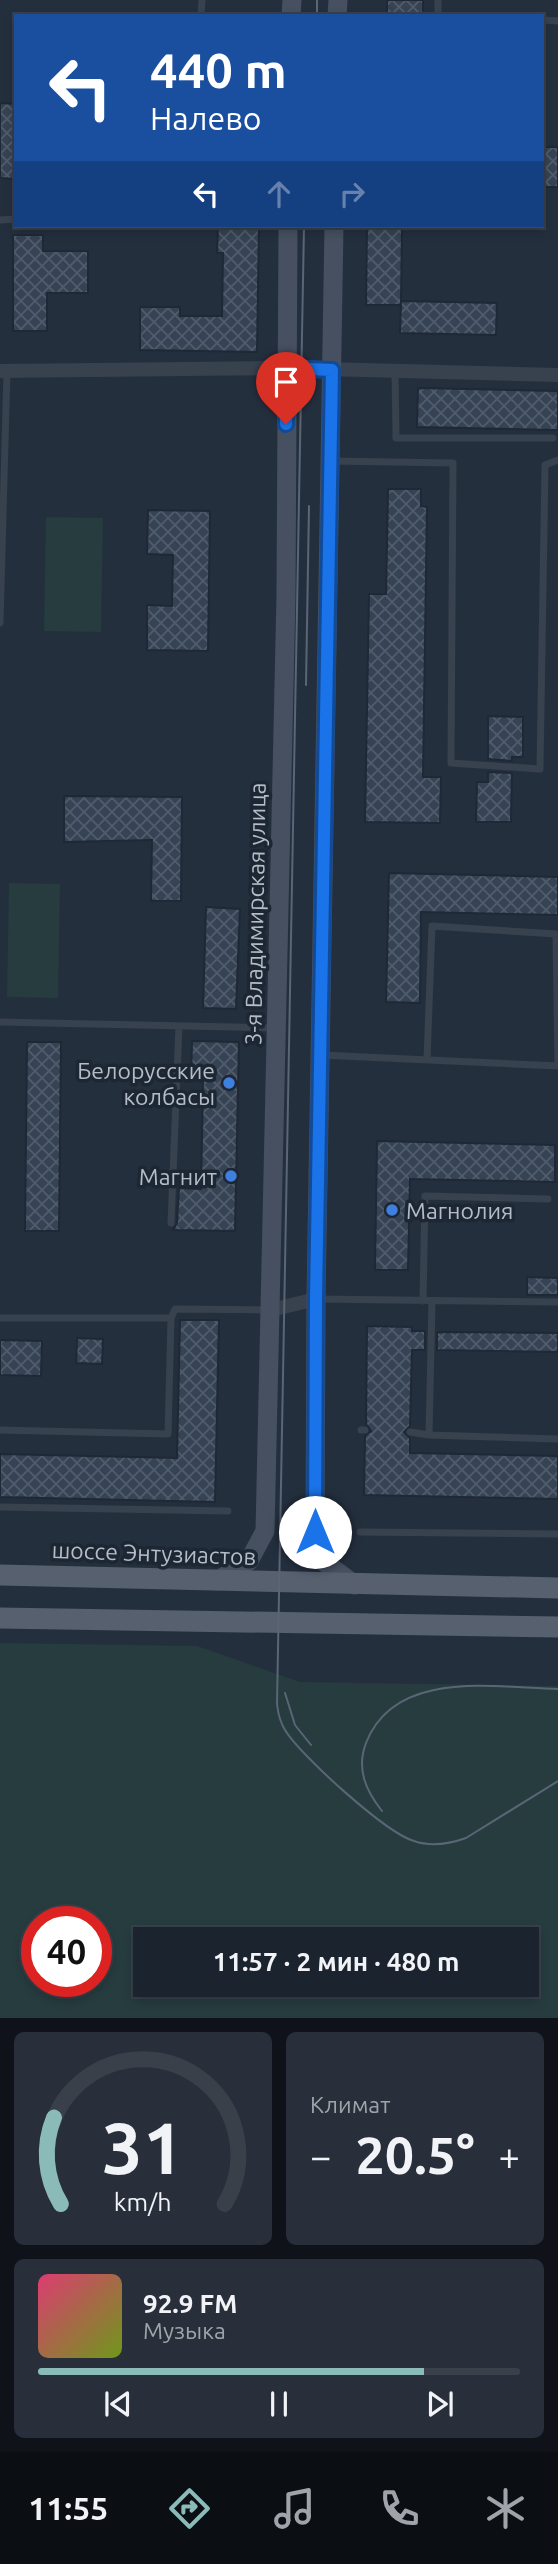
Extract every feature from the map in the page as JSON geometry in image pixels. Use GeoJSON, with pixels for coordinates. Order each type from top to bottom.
{"type":"FeatureCollection","features":[{"type":"Feature","properties":{"kind":"main road","name":"шоссе Энтузиастов"},"geometry":{"type":"LineString","coordinates":[[0,1575],[558,1588]]}},
{"type":"Feature","properties":{"kind":"main road"},"geometry":{"type":"LineString","coordinates":[[0,1618],[558,1627]]}},
{"type":"Feature","properties":{"kind":"street","name":"3-я Владимирская улица"},"geometry":{"type":"LineString","coordinates":[[218,1581],[249,1561],[265,1531],[286,596],[285,368],[288,228]]}},
{"type":"Feature","properties":{"kind":"street"},"geometry":{"type":"LineString","coordinates":[[334,228],[316,1299],[315,1532],[324,1562],[355,1585]]}},
{"type":"Feature","properties":{"kind":"street"},"geometry":{"type":"LineString","coordinates":[[3,371],[285,368],[558,375]]}},
{"type":"Feature","properties":{"kind":"street"},"geometry":{"type":"LineString","coordinates":[[271,1310],[316,1299]]}},
{"type":"Feature","properties":{"kind":"lane"},"geometry":{"type":"LineString","coordinates":[[0,623],[3,371]]}},
{"type":"Feature","properties":{"kind":"lane"},"geometry":{"type":"LineString","coordinates":[[395,371],[396,438],[553,438]]}},
{"type":"Feature","properties":{"kind":"lane"},"geometry":{"type":"LineString","coordinates":[[330,461],[453,463],[451,763],[540,769],[545,465],[558,460]]}},
{"type":"Feature","properties":{"kind":"lane"},"geometry":{"type":"LineString","coordinates":[[320,1055],[558,1066],[556,934],[432,926],[427,1059]]}},
{"type":"Feature","properties":{"kind":"lane"},"geometry":{"type":"LineString","coordinates":[[91,1014],[91,1024]]}},
{"type":"Feature","properties":{"kind":"lane"},"geometry":{"type":"LineString","coordinates":[[0,1021],[277,1028]]}},
{"type":"Feature","properties":{"kind":"lane"},"geometry":{"type":"LineString","coordinates":[[171,1223],[179,1026]]}},
{"type":"Feature","properties":{"kind":"lane"},"geometry":{"type":"LineString","coordinates":[[423,1301],[425,1196],[548,1199]]}},
{"type":"Feature","properties":{"kind":"lane"},"geometry":{"type":"LineString","coordinates":[[316,1299],[558,1302]]}},
{"type":"Feature","properties":{"kind":"lane"},"geometry":{"type":"LineString","coordinates":[[429,1435],[432,1301]]}},
{"type":"Feature","properties":{"kind":"lane"},"geometry":{"type":"LineString","coordinates":[[0,1430],[168,1434],[171,1318],[175,1309],[271,1310]]}},
{"type":"Feature","properties":{"kind":"lane"},"geometry":{"type":"LineString","coordinates":[[0,1318],[171,1318]]}},
{"type":"Feature","properties":{"kind":"lane"},"geometry":{"type":"LineString","coordinates":[[410,1432],[429,1435],[558,1438]]}},
{"type":"Feature","properties":{"kind":"lane"},"geometry":{"type":"LineString","coordinates":[[0,1507],[228,1511]]}},
{"type":"Feature","properties":{"kind":"lane"},"geometry":{"type":"LineString","coordinates":[[360,1532],[558,1534]]}},
{"type":"Feature","properties":{"kind":"green space"},"geometry":{"type":"Polygon","coordinates":[[[46,517],[103,518],[101,632],[44,631],[46,517]]]}},
{"type":"Feature","properties":{"kind":"green space"},"geometry":{"type":"Polygon","coordinates":[[[9,883],[60,884],[58,998],[7,997],[9,883]]]}},
{"type":"Feature","properties":{"kind":"green space"},"geometry":{"type":"Polygon","coordinates":[[[0,1643],[197,1646],[300,1682],[558,1686],[558,2018],[0,2018],[0,1643]]]}},
{"type":"Feature","properties":{"kind":"building"},"geometry":{"type":"Polygon","coordinates":[[[387,0],[423,0],[423,14],[387,14],[387,0]]]}},
{"type":"Feature","properties":{"kind":"building"},"geometry":{"type":"Polygon","coordinates":[[[0,103],[14,104],[14,179],[0,178],[0,103]]]}},
{"type":"Feature","properties":{"kind":"building"},"geometry":{"type":"Polygon","coordinates":[[[544,147],[558,147],[558,187],[544,187],[544,147]]]}},
{"type":"Feature","properties":{"kind":"building"},"geometry":{"type":"Polygon","coordinates":[[[218,228],[259,228],[257,352],[140,350],[140,307],[180,307],[180,316],[222,316],[223,253],[217,253],[218,228]]]}},
{"type":"Feature","properties":{"kind":"building"},"geometry":{"type":"Polygon","coordinates":[[[367,228],[402,228],[401,305],[366,305],[367,228]]]}},
{"type":"Feature","properties":{"kind":"building"},"geometry":{"type":"Polygon","coordinates":[[[13,235],[43,235],[43,251],[88,251],[88,293],[47,293],[47,331],[13,331],[13,235]]]}},
{"type":"Feature","properties":{"kind":"building"},"geometry":{"type":"Polygon","coordinates":[[[401,301],[497,303],[496,335],[400,333],[401,301]]]}},
{"type":"Feature","properties":{"kind":"building"},"geometry":{"type":"Polygon","coordinates":[[[418,388],[558,391],[558,430],[417,427],[418,388]]]}},
{"type":"Feature","properties":{"kind":"building"},"geometry":{"type":"Polygon","coordinates":[[[388,489],[421,489],[421,506],[427,507],[423,777],[441,777],[440,823],[365,822],[369,594],[386,594],[388,489]]]}},
{"type":"Feature","properties":{"kind":"building"},"geometry":{"type":"Polygon","coordinates":[[[148,510],[210,511],[208,651],[147,650],[147,605],[172,606],[173,555],[147,554],[148,510]]]}},
{"type":"Feature","properties":{"kind":"building"},"geometry":{"type":"Polygon","coordinates":[[[488,716],[523,717],[523,757],[512,757],[512,761],[488,759],[488,716]]]}},
{"type":"Feature","properties":{"kind":"building"},"geometry":{"type":"Polygon","coordinates":[[[488,772],[512,773],[511,822],[476,822],[477,782],[488,782],[488,772]]]}},
{"type":"Feature","properties":{"kind":"building"},"geometry":{"type":"Polygon","coordinates":[[[64,796],[182,797],[181,901],[151,901],[152,840],[64,842],[64,796]]]}},
{"type":"Feature","properties":{"kind":"building"},"geometry":{"type":"Polygon","coordinates":[[[389,873],[558,877],[558,915],[421,912],[420,1003],[386,1002],[389,873]]]}},
{"type":"Feature","properties":{"kind":"building"},"geometry":{"type":"Polygon","coordinates":[[[206,907],[240,909],[236,1009],[203,1008],[206,907]]]}},
{"type":"Feature","properties":{"kind":"building"},"geometry":{"type":"Polygon","coordinates":[[[192,1041],[239,1042],[235,1231],[173,1230],[177,1223],[179,1188],[201,1189],[203,1081],[191,1080],[192,1041]]]}},
{"type":"Feature","properties":{"kind":"building"},"geometry":{"type":"Polygon","coordinates":[[[27,1042],[61,1042],[59,1231],[25,1231],[27,1042]]]}},
{"type":"Feature","properties":{"kind":"building"},"geometry":{"type":"Polygon","coordinates":[[[377,1141],[555,1145],[555,1182],[410,1179],[408,1270],[375,1270],[377,1141]]]}},
{"type":"Feature","properties":{"kind":"building"},"geometry":{"type":"Polygon","coordinates":[[[527,1277],[558,1278],[558,1295],[527,1295],[527,1277]]]}},
{"type":"Feature","properties":{"kind":"building"},"geometry":{"type":"Polygon","coordinates":[[[180,1320],[219,1320],[215,1502],[0,1497],[0,1454],[177,1458],[180,1320]]]}},
{"type":"Feature","properties":{"kind":"building"},"geometry":{"type":"Polygon","coordinates":[[[367,1326],[412,1327],[412,1331],[425,1331],[425,1350],[412,1350],[410,1426],[404,1432],[410,1438],[410,1453],[558,1456],[558,1499],[364,1495],[365,1436],[371,1431],[366,1424],[367,1326]]]}},
{"type":"Feature","properties":{"kind":"building"},"geometry":{"type":"Polygon","coordinates":[[[437,1332],[558,1333],[558,1352],[437,1350],[437,1332]]]}},
{"type":"Feature","properties":{"kind":"building"},"geometry":{"type":"Polygon","coordinates":[[[77,1338],[103,1339],[102,1364],[76,1363],[77,1338]]]}},
{"type":"Feature","properties":{"kind":"building"},"geometry":{"type":"Polygon","coordinates":[[[0,1340],[42,1341],[41,1376],[0,1375],[0,1340]]]}},
{"type":"Feature","properties":{"kind":"tram line"},"geometry":{"type":"LineString","coordinates":[[317,0],[317,14]]}},
{"type":"Feature","properties":{"kind":"tram line"},"geometry":{"type":"LineString","coordinates":[[304,228],[278,1711],[285,1730],[325,1774],[384,1824],[420,1843],[440,1844],[466,1838],[558,1781]]}},
{"type":"Feature","properties":{"kind":"tram line"},"geometry":{"type":"LineString","coordinates":[[306,685],[309,506]]}},
{"type":"Feature","properties":{"kind":"tram line"},"geometry":{"type":"LineString","coordinates":[[382,1811],[371,1796],[364,1779],[363,1753],[380,1719],[400,1703],[423,1693],[450,1688],[478,1686],[558,1689]]}},
{"type":"Feature","properties":{"kind":"tram line"},"geometry":{"type":"LineString","coordinates":[[285,1693],[295,1725],[311,1745]]}},
{"type":"Feature","properties":{"kind":"place","name":"Белорусские колбасы"},"geometry":{"type":"Point","coordinates":[229,1083]}},
{"type":"Feature","properties":{"kind":"place","name":"Магнит"},"geometry":{"type":"Point","coordinates":[231,1176]}},
{"type":"Feature","properties":{"kind":"place","name":"Магнолия"},"geometry":{"type":"Point","coordinates":[392,1210]}},
{"type":"Feature","properties":{"kind":"route"},"geometry":{"type":"LineString","coordinates":[[286,424],[285,368],[332,370],[316,1299],[315,1532]]}}]}
